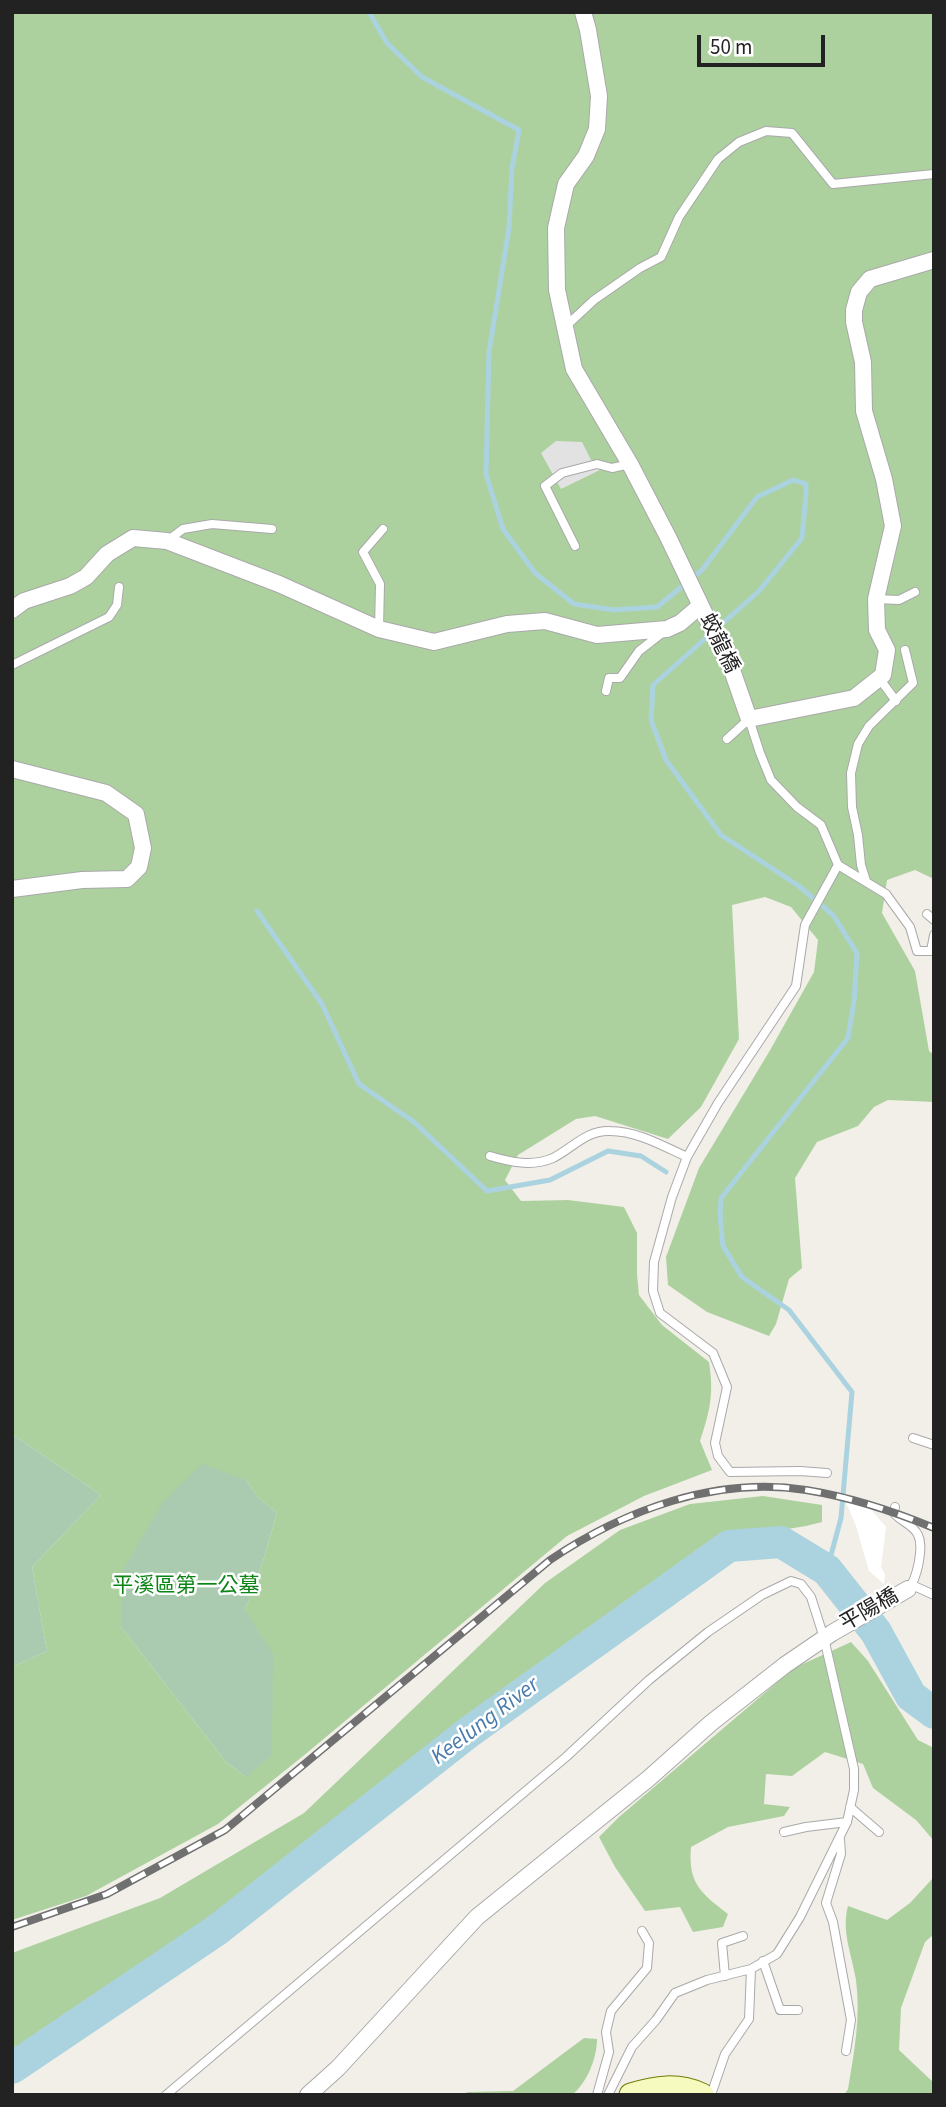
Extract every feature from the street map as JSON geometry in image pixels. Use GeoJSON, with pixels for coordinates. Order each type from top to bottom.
{"type":"FeatureCollection","features":[{"type":"Feature","properties":{"kind":"main road"},"geometry":{"type":"LineString","coordinates":[[631,2095],[678,2086],[702,2095]]}},
{"type":"Feature","properties":{"kind":"street","name":"蛟龍橋"},"geometry":{"type":"LineString","coordinates":[[583,12],[598,96],[597,129],[586,156],[566,184],[556,228],[557,290],[574,369],[629,464],[683,569],[733,673],[749,719]]}},
{"type":"Feature","properties":{"kind":"street"},"geometry":{"type":"LineString","coordinates":[[749,719],[854,698],[883,675],[887,649],[877,630],[876,599],[893,526],[884,479],[864,411],[863,362],[854,310],[859,292],[870,279],[934,260]]}},
{"type":"Feature","properties":{"kind":"street"},"geometry":{"type":"LineString","coordinates":[[12,610],[24,601],[70,586],[86,577],[107,554],[133,538],[167,541],[279,584],[379,629],[434,642],[507,624],[545,621],[597,635],[667,629],[700,606]]}},
{"type":"Feature","properties":{"kind":"street"},"geometry":{"type":"LineString","coordinates":[[12,769],[106,793],[136,814],[143,848],[139,867],[127,879],[82,880],[12,889]]}},
{"type":"Feature","properties":{"kind":"street","name":"平陽橋"},"geometry":{"type":"LineString","coordinates":[[308,2095],[338,2068],[477,1917],[648,1779],[710,1723],[785,1665],[910,1587]]}},
{"type":"Feature","properties":{"kind":"lane"},"geometry":{"type":"LineString","coordinates":[[565,327],[594,300],[661,257],[679,217],[718,159],[739,142],[766,131],[792,133],[833,184],[934,174]]}},
{"type":"Feature","properties":{"kind":"lane"},"geometry":{"type":"LineString","coordinates":[[575,546],[545,486],[562,473],[597,464],[612,468],[629,464]]}},
{"type":"Feature","properties":{"kind":"lane"},"geometry":{"type":"LineString","coordinates":[[167,541],[183,529],[212,524],[272,529]]}},
{"type":"Feature","properties":{"kind":"lane"},"geometry":{"type":"LineString","coordinates":[[379,629],[380,584],[363,551],[383,529]]}},
{"type":"Feature","properties":{"kind":"lane"},"geometry":{"type":"LineString","coordinates":[[12,666],[109,617],[117,605],[119,587]]}},
{"type":"Feature","properties":{"kind":"lane"},"geometry":{"type":"LineString","coordinates":[[876,599],[899,600],[915,592]]}},
{"type":"Feature","properties":{"kind":"lane"},"geometry":{"type":"LineString","coordinates":[[606,691],[609,678],[620,678],[639,651],[667,629]]}},
{"type":"Feature","properties":{"kind":"lane"},"geometry":{"type":"LineString","coordinates":[[866,881],[852,807],[851,773],[858,744],[869,726],[913,683],[905,650]]}},
{"type":"Feature","properties":{"kind":"lane"},"geometry":{"type":"LineString","coordinates":[[878,678],[896,701]]}},
{"type":"Feature","properties":{"kind":"lane"},"geometry":{"type":"LineString","coordinates":[[727,739],[749,719],[771,780],[797,807],[821,825],[838,864],[886,894],[910,927],[917,951],[931,951],[934,935]]}},
{"type":"Feature","properties":{"kind":"lane"},"geometry":{"type":"LineString","coordinates":[[827,1473],[730,1472],[718,1456],[715,1443],[727,1387],[713,1353],[660,1312],[653,1291],[654,1262],[672,1197],[687,1157],[718,1103],[796,986],[804,925],[838,864]]}},
{"type":"Feature","properties":{"kind":"lane"},"geometry":{"type":"LineString","coordinates":[[489,1156],[513,1164],[551,1159],[584,1136],[610,1131],[643,1138],[687,1157]]}},
{"type":"Feature","properties":{"kind":"lane"},"geometry":{"type":"LineString","coordinates":[[914,1438],[934,1445]]}},
{"type":"Feature","properties":{"kind":"lane"},"geometry":{"type":"LineString","coordinates":[[895,1507],[894,1513],[898,1518],[918,1535],[920,1553],[910,1587],[934,1595]]}},
{"type":"Feature","properties":{"kind":"lane"},"geometry":{"type":"LineString","coordinates":[[166,2095],[566,1758],[649,1680],[708,1632],[751,1602],[791,1581],[802,1584],[811,1597],[828,1636],[854,1769],[854,1790],[847,1822],[800,1917],[777,1954],[751,1969],[675,1993],[632,2047],[608,2095]]}},
{"type":"Feature","properties":{"kind":"lane"},"geometry":{"type":"LineString","coordinates":[[850,1807],[879,1832]]}},
{"type":"Feature","properties":{"kind":"lane"},"geometry":{"type":"LineString","coordinates":[[784,1832],[847,1822]]}},
{"type":"Feature","properties":{"kind":"lane"},"geometry":{"type":"LineString","coordinates":[[840,1836],[841,1854],[826,1903],[833,1923],[851,2020],[846,2052]]}},
{"type":"Feature","properties":{"kind":"lane"},"geometry":{"type":"LineString","coordinates":[[597,2095],[609,2052],[606,2032],[611,2011],[647,1968],[649,1943],[642,1931]]}},
{"type":"Feature","properties":{"kind":"lane"},"geometry":{"type":"LineString","coordinates":[[724,1976],[722,1943],[743,1936]]}},
{"type":"Feature","properties":{"kind":"lane"},"geometry":{"type":"LineString","coordinates":[[763,1961],[780,2010],[798,2010]]}},
{"type":"Feature","properties":{"kind":"lane"},"geometry":{"type":"LineString","coordinates":[[711,2095],[725,2054],[749,2019],[751,1969]]}},
{"type":"Feature","properties":{"kind":"green space"},"geometry":{"type":"Polygon","coordinates":[[[12,12],[934,12],[934,879],[915,870],[887,880],[882,913],[915,971],[929,1051],[934,1055],[934,1102],[888,1100],[874,1107],[858,1126],[817,1142],[795,1178],[802,1268],[789,1279],[776,1324],[769,1336],[707,1312],[668,1285],[666,1257],[699,1168],[814,972],[818,940],[791,907],[765,897],[732,905],[739,1039],[701,1107],[668,1139],[595,1116],[576,1119],[518,1155],[505,1180],[521,1201],[568,1200],[624,1207],[637,1233],[639,1295],[662,1325],[709,1362],[710,1402],[700,1441],[712,1470],[644,1496],[567,1536],[218,1824],[86,1896],[12,1920],[12,1667],[47,1651],[32,1567],[101,1495],[12,1434],[12,12]],[[246,1480],[121,1627],[226,1762],[246,1777],[245,1610],[277,1513],[257,1496],[246,1480]]]}},
{"type":"Feature","properties":{"kind":"green space"},"geometry":{"type":"Polygon","coordinates":[[[12,1434],[101,1495],[32,1567],[47,1651],[12,1667],[12,1434]]]}},
{"type":"Feature","properties":{"kind":"green space","name":"平溪區第一公墓"},"geometry":{"type":"Polygon","coordinates":[[[202,1464],[246,1480],[257,1496],[277,1513],[245,1610],[273,1654],[272,1755],[246,1777],[226,1762],[121,1627],[121,1573],[163,1502],[202,1464]]]}},
{"type":"Feature","properties":{"kind":"green space"},"geometry":{"type":"Polygon","coordinates":[[[763,1496],[822,1505],[822,1522],[720,1540],[592,1625],[188,1940],[12,2053],[12,1953],[160,1898],[304,1813],[545,1583],[620,1530],[690,1504],[763,1496]]]}},
{"type":"Feature","properties":{"kind":"green space"},"geometry":{"type":"Polygon","coordinates":[[[851,1642],[868,1661],[918,1740],[934,1748],[934,1841],[916,1820],[873,1788],[863,1764],[825,1752],[792,1776],[766,1774],[764,1804],[790,1807],[784,1816],[728,1827],[691,1847],[692,1870],[698,1887],[728,1914],[723,1927],[693,1932],[680,1907],[645,1911],[615,1867],[599,1837],[794,1668],[851,1642]]]}},
{"type":"Feature","properties":{"kind":"green space"},"geometry":{"type":"Polygon","coordinates":[[[932,1879],[934,1934],[925,1942],[901,2008],[899,2050],[934,2083],[934,2095],[844,2095],[848,2089],[858,2008],[856,1980],[846,1934],[848,1906],[887,1920],[910,1903],[932,1879]]]}},
{"type":"Feature","properties":{"kind":"green space"},"geometry":{"type":"Polygon","coordinates":[[[584,2038],[597,2039],[595,2054],[587,2077],[572,2095],[459,2095],[468,2092],[513,2091],[584,2038]]]}},
{"type":"Feature","properties":{"kind":"shaded area"},"geometry":{"type":"Polygon","coordinates":[[[556,441],[582,442],[591,460],[604,468],[561,489],[541,453],[556,441]]]}},
{"type":"Feature","properties":{"kind":"pier"},"geometry":{"type":"Polygon","coordinates":[[[845,1500],[869,1507],[886,1527],[881,1567],[885,1575],[884,1584],[869,1571],[845,1500]]]}},
{"type":"Feature","properties":{"kind":"waterway"},"geometry":{"type":"LineString","coordinates":[[369,12],[387,43],[422,77],[519,130],[512,168],[509,228],[489,352],[486,474],[503,529],[535,573],[574,604],[614,610],[657,607],[702,570],[757,497],[793,480],[806,484],[802,538],[759,591],[653,685],[651,720],[666,760],[721,835],[799,886],[833,915],[857,953],[848,1038],[721,1198],[720,1215],[723,1246],[742,1277],[789,1310],[852,1392],[841,1518],[827,1570]]}},
{"type":"Feature","properties":{"kind":"waterway"},"geometry":{"type":"LineString","coordinates":[[257,911],[322,1004],[359,1084],[414,1122],[487,1191],[550,1180],[608,1151],[641,1156],[666,1172]]}},
{"type":"Feature","properties":{"kind":"waterway","name":"Keelung River"},"geometry":{"type":"LineString","coordinates":[[12,2068],[217,1930],[469,1732],[729,1546],[781,1542],[827,1570],[876,1632],[911,1696],[934,1713]]}},
{"type":"Feature","properties":{"kind":"railway"},"geometry":{"type":"LineString","coordinates":[[12,1927],[107,1894],[225,1830],[550,1560],[579,1542],[640,1512],[705,1493],[772,1487],[806,1490],[855,1501],[934,1528]]}}]}
